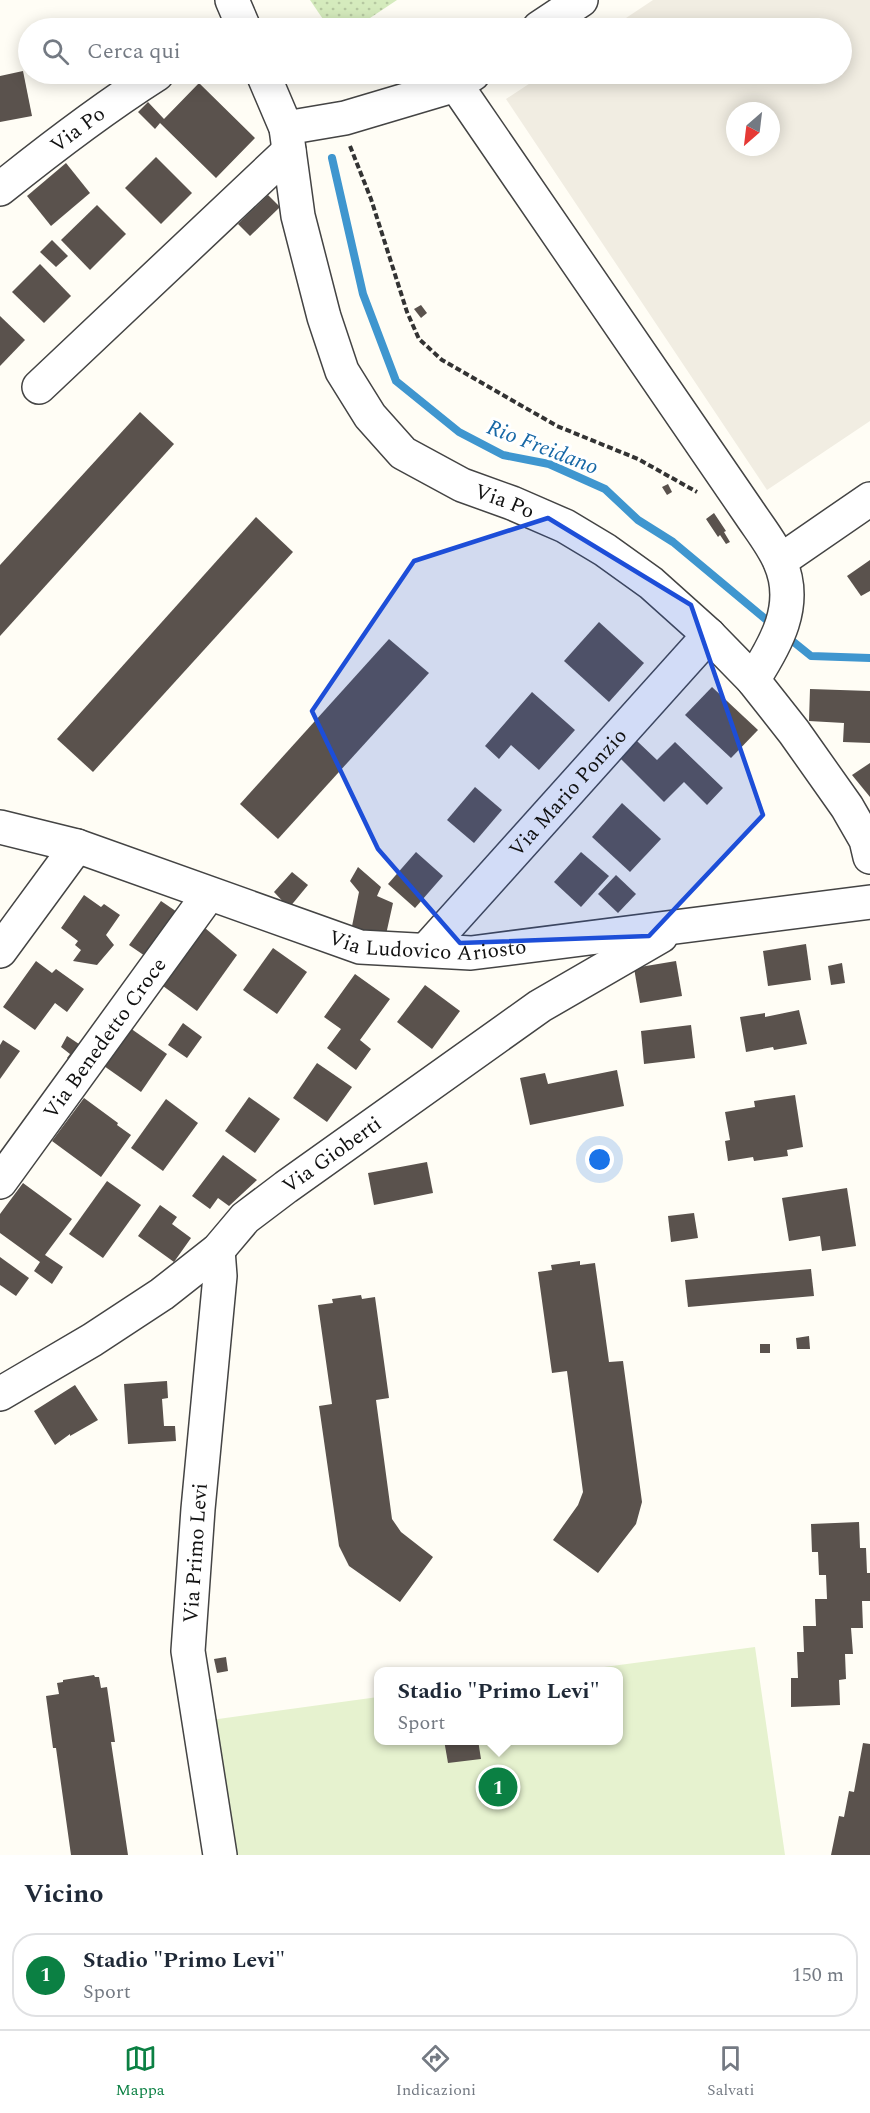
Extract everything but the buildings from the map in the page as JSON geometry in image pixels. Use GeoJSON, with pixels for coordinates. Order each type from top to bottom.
{"type":"FeatureCollection","features":[{"type":"Feature","properties":{"kind":"street"},"geometry":{"type":"LineString","coordinates":[[554,18],[581,0]]}},
{"type":"Feature","properties":{"kind":"street","name":"Via Po"},"geometry":{"type":"LineString","coordinates":[[0,189],[54,146],[143,84]]}},
{"type":"Feature","properties":{"kind":"street","name":"Via Po"},"geometry":{"type":"LineString","coordinates":[[267,84],[287,140],[298,216],[324,317],[342,371],[370,416],[403,453],[462,485],[565,526],[605,550],[651,583],[709,635],[753,680],[794,732],[847,807],[866,840],[870,857]]}},
{"type":"Feature","properties":{"kind":"street"},"geometry":{"type":"LineString","coordinates":[[39,387],[287,140],[339,119],[451,84]]}},
{"type":"Feature","properties":{"kind":"street"},"geometry":{"type":"LineString","coordinates":[[467,84],[780,561],[786,580],[787,609],[770,653],[753,680]]}},
{"type":"Feature","properties":{"kind":"street"},"geometry":{"type":"LineString","coordinates":[[780,561],[870,499]]}},
{"type":"Feature","properties":{"kind":"street","name":"Via Mario Ponzio"},"geometry":{"type":"LineString","coordinates":[[426,950],[709,635]]}},
{"type":"Feature","properties":{"kind":"street","name":"Via Ludovico Ariosto"},"geometry":{"type":"LineString","coordinates":[[0,827],[77,846],[360,947],[471,953],[673,929],[869,902]]}},
{"type":"Feature","properties":{"kind":"street"},"geometry":{"type":"LineString","coordinates":[[0,951],[77,846]]}},
{"type":"Feature","properties":{"kind":"street","name":"Via Benedetto Croce"},"geometry":{"type":"LineString","coordinates":[[0,1182],[209,894]]}},
{"type":"Feature","properties":{"kind":"street","name":"Via Gioberti"},"geometry":{"type":"LineString","coordinates":[[0,1394],[92,1340],[152,1300],[218,1250],[245,1218],[540,1006],[673,929]]}},
{"type":"Feature","properties":{"kind":"street","name":"Via Primo Levi"},"geometry":{"type":"LineString","coordinates":[[218,1250],[220,1276],[188,1651],[220,1855]]}},
{"type":"Feature","properties":{"kind":"path"},"geometry":{"type":"LineString","coordinates":[[339,119],[371,199],[407,312],[419,339],[442,360],[557,426],[638,459],[707,498]]}},
{"type":"Feature","properties":{"kind":"highlighted area"},"geometry":{"type":"Polygon","coordinates":[[[548,518],[691,605],[763,815],[649,936],[460,943],[378,849],[312,711],[414,561],[548,518]]]}},
{"type":"Feature","properties":{"kind":"green space"},"geometry":{"type":"Polygon","coordinates":[[[310,0],[397,0],[370,18],[322,18],[310,0]]]}},
{"type":"Feature","properties":{"kind":"green space"},"geometry":{"type":"Polygon","coordinates":[[[755,1647],[785,1855],[229,1855],[211,1720],[374,1698],[374,1745],[623,1745],[623,1667],[604,1667],[755,1647]]]}},
{"type":"Feature","properties":{"kind":"shaded area"},"geometry":{"type":"Polygon","coordinates":[[[653,0],[870,0],[870,421],[767,490],[506,99],[529,84],[852,84],[852,18],[626,18],[653,0]]]}},
{"type":"Feature","properties":{"kind":"waterway","name":"Rio Freidano"},"geometry":{"type":"LineString","coordinates":[[332,158],[363,294],[396,381],[459,432],[503,455],[549,464],[605,489],[638,520],[673,542],[775,627]]}},
{"type":"Feature","properties":{"kind":"waterway","name":"Rio Freidano"},"geometry":{"type":"LineString","coordinates":[[785,635],[811,656],[870,658]]}},
{"type":"Feature","properties":{"kind":"place","name":"Stadio \"Primo Levi\""},"geometry":{"type":"Point","coordinates":[498,1787]}}]}
